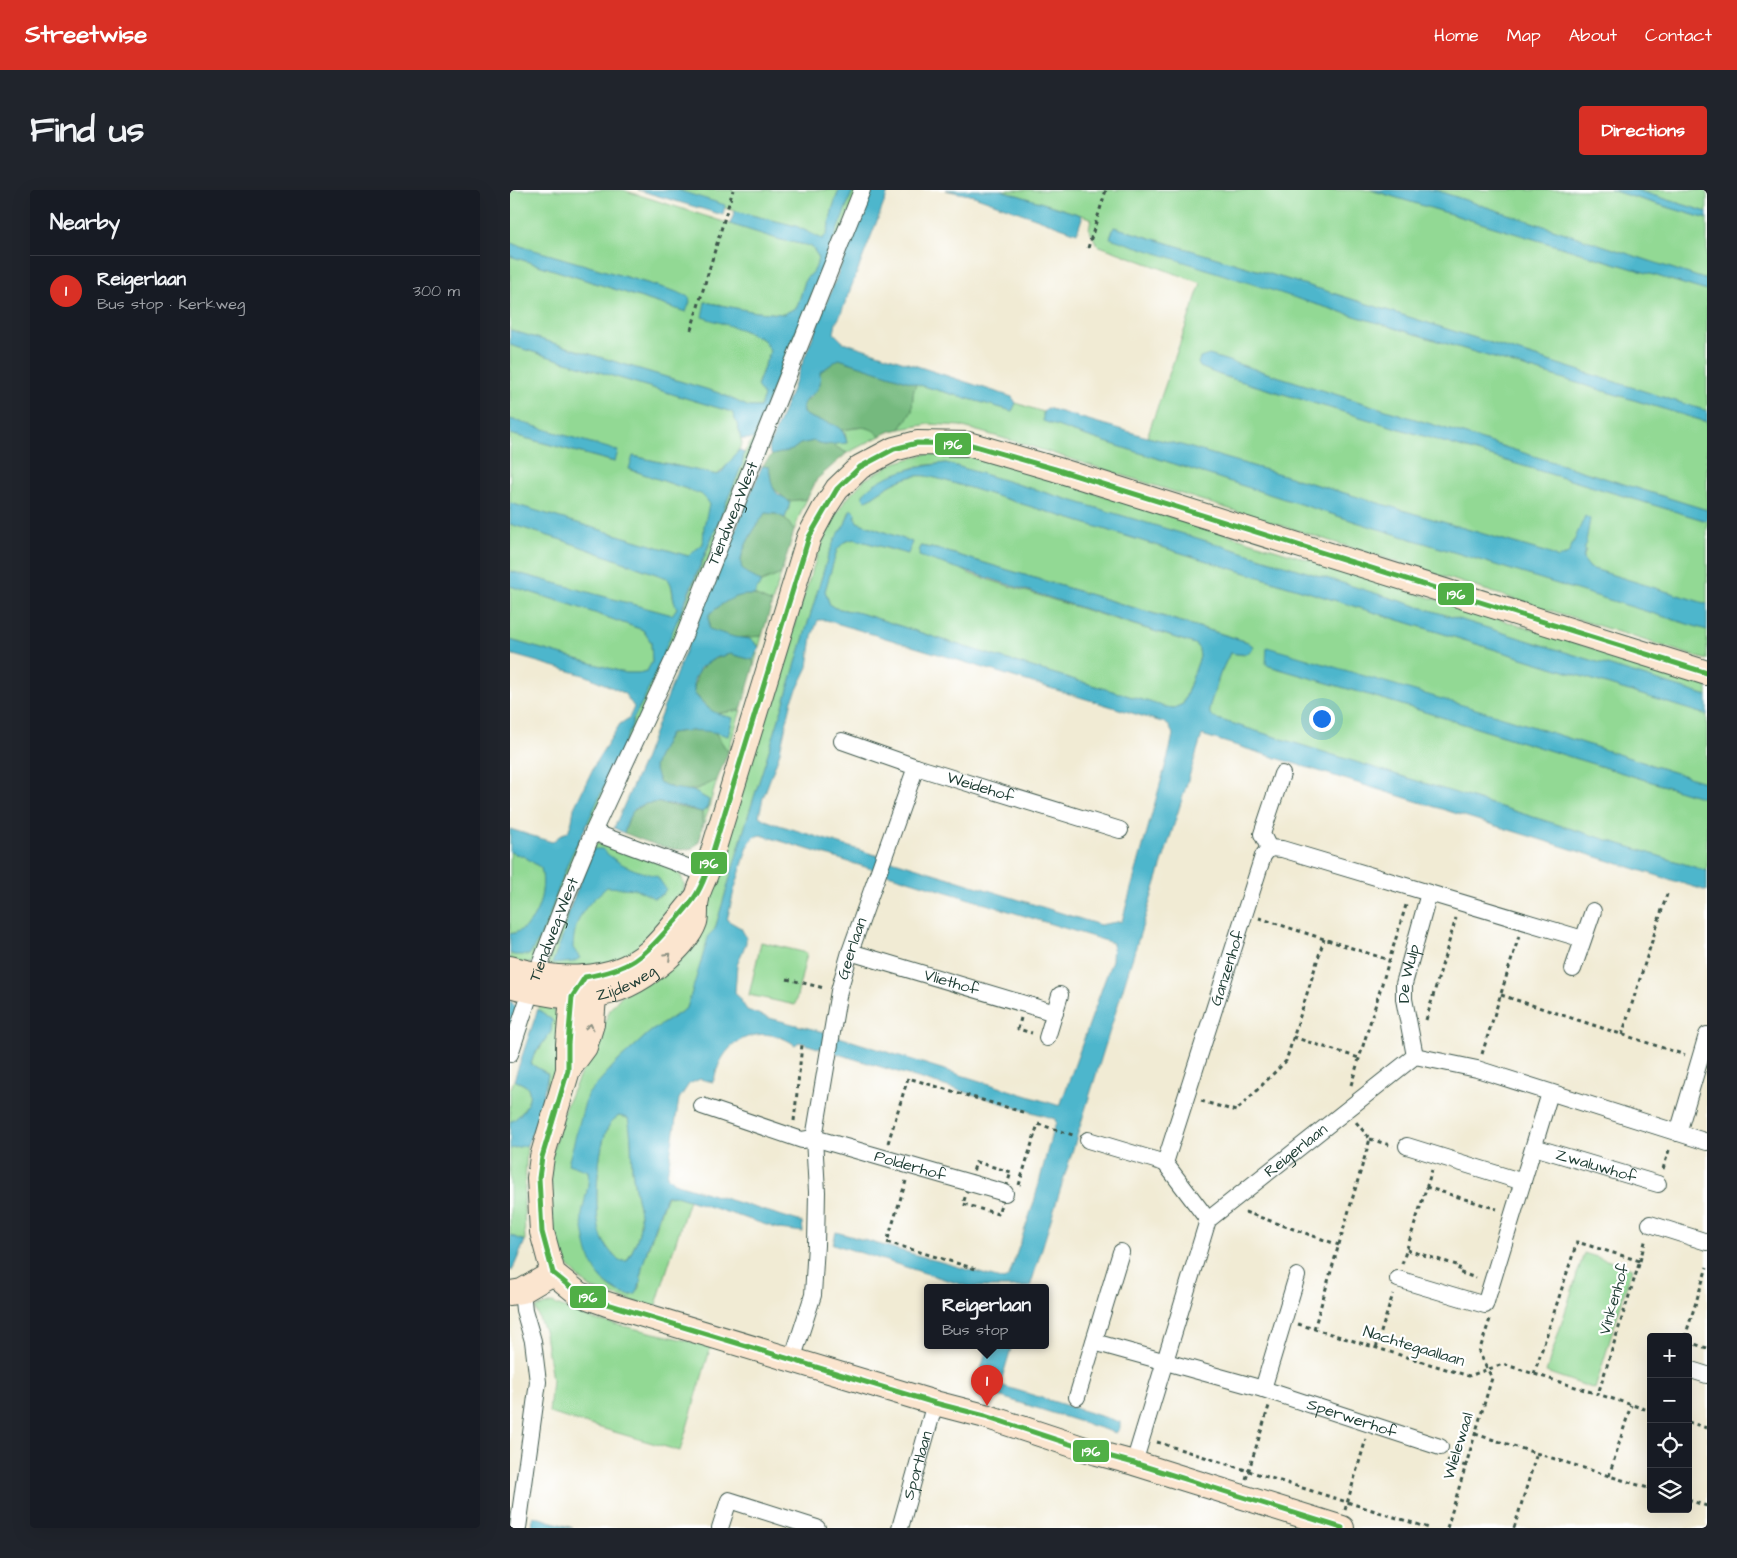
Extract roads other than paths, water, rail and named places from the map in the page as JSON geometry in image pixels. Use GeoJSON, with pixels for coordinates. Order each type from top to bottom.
{"type":"FeatureCollection","features":[{"type":"Feature","properties":{"kind":"main road","name":"Zijdeweg"},"geometry":{"type":"LineString","coordinates":[[510,968],[525,984],[613,992],[648,974],[680,946],[695,922],[697,897],[706,874],[809,537],[824,509],[838,489],[860,467],[894,449],[917,443],[968,444],[1055,469],[1707,673]]}},
{"type":"Feature","properties":{"kind":"main road"},"geometry":{"type":"LineString","coordinates":[[584,990],[568,1044],[568,1070],[542,1158],[539,1178],[542,1232],[553,1273],[579,1294],[935,1403],[985,1416],[1097,1453],[1134,1462],[1341,1528]]}},
{"type":"Feature","properties":{"kind":"main road"},"geometry":{"type":"LineString","coordinates":[[516,1292],[553,1273]]}},
{"type":"Feature","properties":{"kind":"street","name":"Tiendweg-West"},"geometry":{"type":"LineString","coordinates":[[510,1054],[525,984],[681,643],[862,190]]}},
{"type":"Feature","properties":{"kind":"street","name":"Weidehof"},"geometry":{"type":"LineString","coordinates":[[842,741],[1120,830]]}},
{"type":"Feature","properties":{"kind":"street","name":"Geerlaan"},"geometry":{"type":"LineString","coordinates":[[792,1360],[813,1295],[816,1237],[814,1138],[839,992],[850,952],[916,766]]}},
{"type":"Feature","properties":{"kind":"street"},"geometry":{"type":"LineString","coordinates":[[1282,774],[1262,834],[1269,848],[1282,849],[1583,939]]}},
{"type":"Feature","properties":{"kind":"street"},"geometry":{"type":"LineString","coordinates":[[593,832],[706,874]]}},
{"type":"Feature","properties":{"kind":"street","name":"Ganzenhof"},"geometry":{"type":"LineString","coordinates":[[1165,1163],[1263,856],[1269,848]]}},
{"type":"Feature","properties":{"kind":"street","name":"De Wulp"},"geometry":{"type":"LineString","coordinates":[[1415,1056],[1404,999],[1404,984],[1429,893]]}},
{"type":"Feature","properties":{"kind":"street"},"geometry":{"type":"LineString","coordinates":[[1573,970],[1592,911]]}},
{"type":"Feature","properties":{"kind":"street","name":"Vliethof"},"geometry":{"type":"LineString","coordinates":[[850,952],[1054,1013]]}},
{"type":"Feature","properties":{"kind":"street"},"geometry":{"type":"LineString","coordinates":[[1047,1038],[1060,995]]}},
{"type":"Feature","properties":{"kind":"street"},"geometry":{"type":"LineString","coordinates":[[1678,1133],[1707,1034]]}},
{"type":"Feature","properties":{"kind":"street"},"geometry":{"type":"LineString","coordinates":[[1415,1056],[1477,1069],[1707,1142]]}},
{"type":"Feature","properties":{"kind":"street","name":"Reigerlaan"},"geometry":{"type":"LineString","coordinates":[[1208,1220],[1415,1056]]}},
{"type":"Feature","properties":{"kind":"street","name":"Zwaluwhof"},"geometry":{"type":"LineString","coordinates":[[1398,1279],[1485,1305],[1550,1093]]}},
{"type":"Feature","properties":{"kind":"street"},"geometry":{"type":"LineString","coordinates":[[702,1106],[802,1140],[814,1138]]}},
{"type":"Feature","properties":{"kind":"street","name":"Polderhof"},"geometry":{"type":"LineString","coordinates":[[814,1138],[1011,1192]]}},
{"type":"Feature","properties":{"kind":"street"},"geometry":{"type":"LineString","coordinates":[[1083,1138],[1165,1163],[1208,1220],[1134,1462]]}},
{"type":"Feature","properties":{"kind":"street"},"geometry":{"type":"LineString","coordinates":[[1406,1146],[1523,1182]]}},
{"type":"Feature","properties":{"kind":"street","name":"Zwaluwhof"},"geometry":{"type":"LineString","coordinates":[[1534,1147],[1658,1184]]}},
{"type":"Feature","properties":{"kind":"street"},"geometry":{"type":"LineString","coordinates":[[1650,1224],[1707,1242]]}},
{"type":"Feature","properties":{"kind":"street"},"geometry":{"type":"LineString","coordinates":[[1077,1398],[1121,1252]]}},
{"type":"Feature","properties":{"kind":"street"},"geometry":{"type":"LineString","coordinates":[[1268,1391],[1297,1276]]}},
{"type":"Feature","properties":{"kind":"street"},"geometry":{"type":"LineString","coordinates":[[516,1292],[524,1310],[533,1341],[538,1382],[518,1528]]}},
{"type":"Feature","properties":{"kind":"street","name":"Sperwerhof"},"geometry":{"type":"LineString","coordinates":[[1094,1342],[1268,1391],[1440,1447]]}},
{"type":"Feature","properties":{"kind":"street"},"geometry":{"type":"LineString","coordinates":[[1692,1370],[1707,1375]]}},
{"type":"Feature","properties":{"kind":"street","name":"Sportlaan"},"geometry":{"type":"LineString","coordinates":[[900,1528],[935,1403]]}},
{"type":"Feature","properties":{"kind":"street"},"geometry":{"type":"LineString","coordinates":[[720,1528],[729,1500],[817,1528]]}},
{"type":"Feature","properties":{"kind":"water"},"geometry":{"type":"Polygon","coordinates":[[[638,190],[677,190],[725,205],[723,215],[638,190]]]}},
{"type":"Feature","properties":{"kind":"water"},"geometry":{"type":"Polygon","coordinates":[[[839,190],[853,190],[753,439],[741,439],[732,412],[510,345],[510,330],[719,393],[749,407],[760,407],[764,396],[757,386],[770,351],[764,340],[743,330],[702,317],[705,302],[756,312],[784,314],[797,307],[806,278],[815,269],[818,256],[811,246],[781,240],[730,224],[735,211],[796,226],[822,239],[827,234],[839,190]]]}},
{"type":"Feature","properties":{"kind":"water"},"geometry":{"type":"Polygon","coordinates":[[[871,190],[889,190],[836,323],[834,333],[843,342],[1012,397],[1016,403],[1012,411],[916,384],[839,359],[820,372],[818,389],[804,403],[803,413],[816,420],[830,423],[840,429],[847,443],[824,445],[814,441],[800,444],[792,450],[772,455],[769,447],[871,190]]]}},
{"type":"Feature","properties":{"kind":"water"},"geometry":{"type":"Polygon","coordinates":[[[945,190],[1001,190],[1081,215],[1082,218],[1077,233],[974,196],[945,190]]]}},
{"type":"Feature","properties":{"kind":"water"},"geometry":{"type":"Polygon","coordinates":[[[1371,190],[1435,190],[1707,280],[1707,291],[1371,190]]]}},
{"type":"Feature","properties":{"kind":"water"},"geometry":{"type":"Polygon","coordinates":[[[1610,190],[1636,190],[1707,212],[1707,219],[1610,190]]]}},
{"type":"Feature","properties":{"kind":"water"},"geometry":{"type":"Polygon","coordinates":[[[1114,227],[1326,291],[1707,411],[1707,422],[1305,301],[1110,238],[1114,227]]]}},
{"type":"Feature","properties":{"kind":"water"},"geometry":{"type":"Polygon","coordinates":[[[510,243],[674,291],[689,297],[690,302],[686,312],[510,256],[510,243]]]}},
{"type":"Feature","properties":{"kind":"water"},"geometry":{"type":"Polygon","coordinates":[[[1209,355],[1707,510],[1707,521],[1220,375],[1200,367],[1198,363],[1200,358],[1209,355]]]}},
{"type":"Feature","properties":{"kind":"water"},"geometry":{"type":"Polygon","coordinates":[[[1047,408],[1181,445],[1548,553],[1558,558],[1568,554],[1585,516],[1590,519],[1583,559],[1590,568],[1707,604],[1707,630],[1369,526],[1071,431],[1043,421],[1043,412],[1047,408]]]}},
{"type":"Feature","properties":{"kind":"water"},"geometry":{"type":"Polygon","coordinates":[[[510,419],[618,451],[615,462],[510,434],[510,419]]]}},
{"type":"Feature","properties":{"kind":"water"},"geometry":{"type":"Polygon","coordinates":[[[739,450],[744,453],[742,465],[646,695],[633,719],[631,728],[566,867],[544,927],[529,955],[514,955],[510,953],[510,934],[519,931],[533,917],[541,898],[542,877],[541,868],[525,857],[510,852],[510,829],[552,842],[568,832],[574,808],[597,760],[620,724],[629,718],[634,707],[624,693],[587,676],[510,654],[510,640],[626,673],[647,671],[652,662],[651,642],[643,630],[510,586],[510,571],[672,615],[677,608],[671,585],[667,578],[565,541],[510,524],[510,503],[688,556],[703,544],[708,501],[701,494],[629,469],[633,456],[717,475],[721,473],[739,450]]]}},
{"type":"Feature","properties":{"kind":"water"},"geometry":{"type":"Polygon","coordinates":[[[946,463],[1187,535],[1707,696],[1707,715],[936,478],[918,476],[903,479],[869,499],[865,500],[863,498],[863,494],[870,487],[890,476],[924,466],[946,463]]]}},
{"type":"Feature","properties":{"kind":"water"},"geometry":{"type":"Polygon","coordinates":[[[762,466],[769,467],[774,489],[790,503],[785,518],[776,514],[765,513],[747,542],[741,558],[741,566],[744,571],[761,582],[754,595],[735,597],[709,614],[709,629],[734,637],[751,639],[759,647],[753,660],[730,654],[715,658],[700,668],[694,680],[694,693],[703,703],[715,712],[733,718],[728,736],[699,731],[670,733],[654,767],[659,782],[672,788],[693,791],[709,800],[707,808],[702,812],[664,803],[645,804],[631,814],[624,833],[614,828],[644,760],[678,669],[762,466]]]}},
{"type":"Feature","properties":{"kind":"water"},"geometry":{"type":"Polygon","coordinates":[[[851,509],[856,514],[857,522],[912,542],[908,554],[854,539],[844,542],[837,550],[825,591],[830,605],[835,608],[860,613],[968,648],[1174,708],[1183,704],[1200,657],[1199,649],[1195,644],[919,556],[920,546],[941,550],[1248,642],[1254,647],[1249,652],[1243,654],[1230,653],[1220,674],[1209,708],[1210,714],[1214,718],[1707,871],[1707,891],[1202,735],[1031,1284],[960,1284],[833,1244],[836,1232],[1004,1280],[1009,1276],[1034,1202],[1056,1123],[1055,1119],[799,1042],[795,1045],[776,1036],[766,1034],[747,1037],[730,1048],[720,1063],[713,1082],[700,1079],[689,1084],[679,1099],[667,1176],[674,1183],[802,1222],[803,1232],[779,1229],[673,1195],[666,1196],[643,1264],[638,1290],[633,1295],[620,1292],[605,1282],[595,1270],[587,1248],[582,1216],[588,1188],[588,1171],[568,1164],[587,1095],[614,1065],[650,1032],[687,1008],[709,935],[715,929],[829,553],[835,539],[845,524],[851,509]],[[818,620],[812,636],[808,667],[792,700],[779,755],[763,798],[759,816],[779,825],[1100,925],[1122,921],[1170,749],[1173,734],[1169,726],[1165,723],[826,620],[818,620]],[[761,835],[753,838],[748,846],[727,920],[741,928],[746,937],[746,943],[737,965],[735,992],[747,1010],[1060,1106],[1112,960],[1113,943],[761,835]],[[619,1116],[612,1121],[602,1146],[599,1162],[597,1211],[602,1239],[606,1246],[619,1261],[627,1261],[638,1235],[640,1214],[632,1168],[628,1118],[619,1116]]]}},
{"type":"Feature","properties":{"kind":"water"},"geometry":{"type":"Polygon","coordinates":[[[1267,647],[1506,718],[1707,783],[1707,799],[1269,666],[1266,664],[1267,647]]]}},
{"type":"Feature","properties":{"kind":"water"},"geometry":{"type":"Polygon","coordinates":[[[593,849],[602,849],[627,867],[657,876],[666,889],[663,894],[654,898],[636,889],[607,887],[586,907],[578,921],[573,948],[580,958],[573,962],[552,964],[564,933],[571,905],[593,849]]]}},
{"type":"Feature","properties":{"kind":"water"},"geometry":{"type":"Polygon","coordinates":[[[510,1000],[517,1009],[510,1043],[510,1000]]]}},
{"type":"Feature","properties":{"kind":"water"},"geometry":{"type":"Polygon","coordinates":[[[538,1009],[552,1020],[551,1032],[534,1055],[531,1064],[548,1074],[537,1122],[527,1145],[510,1149],[510,1122],[522,1113],[529,1098],[528,1088],[514,1080],[538,1009]]]}},
{"type":"Feature","properties":{"kind":"water"},"geometry":{"type":"Polygon","coordinates":[[[510,1235],[525,1241],[512,1271],[510,1270],[510,1235]]]}},
{"type":"Feature","properties":{"kind":"water"},"geometry":{"type":"Polygon","coordinates":[[[987,1349],[1011,1349],[1000,1385],[1120,1422],[1120,1428],[1116,1433],[995,1395],[977,1383],[987,1349]]]}},
{"type":"Feature","properties":{"kind":"water"},"geometry":{"type":"Polygon","coordinates":[[[533,1516],[573,1528],[532,1528],[533,1516]]]}},
{"type":"Feature","properties":{"kind":"place","name":"Reigerlaan"},"geometry":{"type":"Point","coordinates":[987,1406]}}]}
